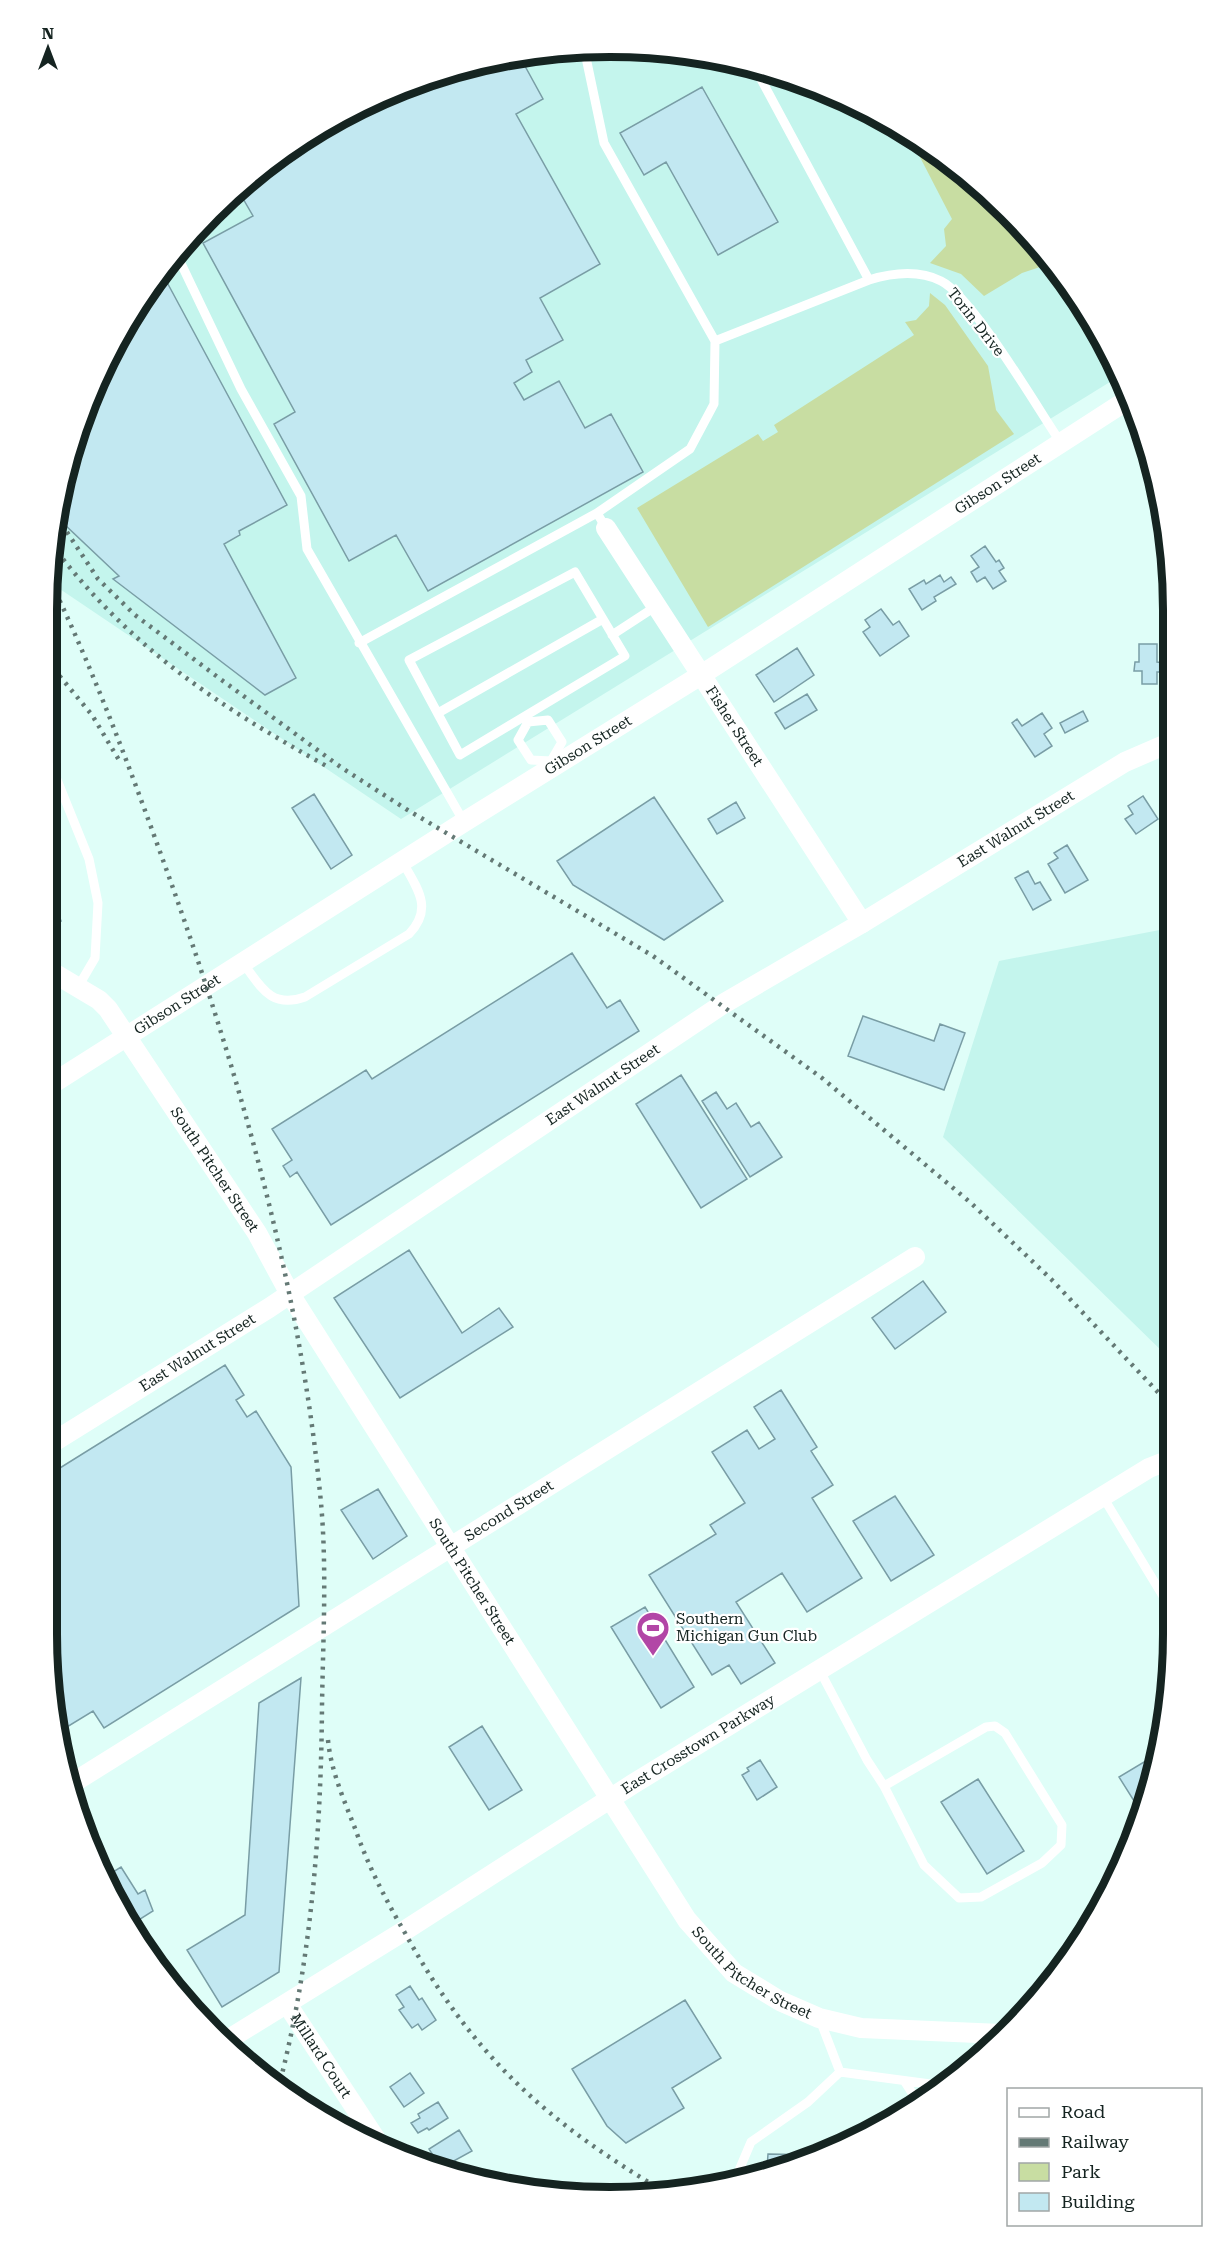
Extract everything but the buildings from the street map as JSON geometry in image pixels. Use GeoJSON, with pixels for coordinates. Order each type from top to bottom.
{"type":"FeatureCollection","features":[{"type":"Feature","properties":{"kind":"street","name":"Gibson Street"},"geometry":{"type":"LineString","coordinates":[[57,1080],[126,1034],[243,963],[553,763],[701,675],[1123,403]]}},
{"type":"Feature","properties":{"kind":"street","name":"Fisher Street"},"geometry":{"type":"LineString","coordinates":[[602,520],[862,923]]}},
{"type":"Feature","properties":{"kind":"street","name":"East Walnut Street"},"geometry":{"type":"LineString","coordinates":[[57,1440],[290,1294],[722,1005],[862,923],[1125,762],[1163,746]]}},
{"type":"Feature","properties":{"kind":"street","name":"South Pitcher Street"},"geometry":{"type":"LineString","coordinates":[[57,975],[104,1005],[126,1034],[256,1233],[290,1294],[687,1920],[734,1972],[780,2001],[819,2018],[861,2028],[992,2034]]}},
{"type":"Feature","properties":{"kind":"street","name":"Second Street"},"geometry":{"type":"LineString","coordinates":[[77,1780],[915,1257]]}},
{"type":"Feature","properties":{"kind":"street","name":"East Crosstown Parkway"},"geometry":{"type":"LineString","coordinates":[[232,2037],[609,1799],[1149,1468],[1163,1463]]}},
{"type":"Feature","properties":{"kind":"street","name":"Millard Court"},"geometry":{"type":"LineString","coordinates":[[286,2004],[372,2133]]}},
{"type":"Feature","properties":{"kind":"lane"},"geometry":{"type":"LineString","coordinates":[[359,643],[602,520],[690,449],[714,404],[715,340],[604,143],[586,58]]}},
{"type":"Feature","properties":{"kind":"lane"},"geometry":{"type":"LineString","coordinates":[[760,78],[869,280]]}},
{"type":"Feature","properties":{"kind":"lane"},"geometry":{"type":"LineString","coordinates":[[180,262],[241,389],[301,496],[307,549],[464,822]]}},
{"type":"Feature","properties":{"kind":"lane","name":"Torin Drive"},"geometry":{"type":"LineString","coordinates":[[715,340],[869,280],[892,274],[927,276],[942,282],[956,292],[984,329],[1062,444]]}},
{"type":"Feature","properties":{"kind":"lane"},"geometry":{"type":"LineString","coordinates":[[574,572],[603,619],[625,656],[526,719],[460,755],[408,660],[574,572]]}},
{"type":"Feature","properties":{"kind":"lane"},"geometry":{"type":"LineString","coordinates":[[612,635],[658,605]]}},
{"type":"Feature","properties":{"kind":"lane"},"geometry":{"type":"LineString","coordinates":[[438,713],[603,619]]}},
{"type":"Feature","properties":{"kind":"lane"},"geometry":{"type":"LineString","coordinates":[[526,719],[548,720],[562,742],[553,763],[531,760],[521,745],[518,740],[526,719]]}},
{"type":"Feature","properties":{"kind":"lane"},"geometry":{"type":"LineString","coordinates":[[57,778],[88,859],[98,903],[95,958],[78,987]]}},
{"type":"Feature","properties":{"kind":"lane"},"geometry":{"type":"LineString","coordinates":[[243,963],[262,989],[276,999],[292,1001],[305,997],[409,934],[418,924],[422,912],[420,891],[402,861]]}},
{"type":"Feature","properties":{"kind":"lane"},"geometry":{"type":"LineString","coordinates":[[1103,1497],[1163,1596]]}},
{"type":"Feature","properties":{"kind":"lane"},"geometry":{"type":"LineString","coordinates":[[820,1671],[867,1760],[884,1786],[924,1865],[959,1898],[981,1897],[1042,1863],[1061,1845],[1062,1825],[1005,1733],[994,1726],[971,1734],[884,1786]]}},
{"type":"Feature","properties":{"kind":"lane"},"geometry":{"type":"LineString","coordinates":[[819,2018],[840,2072]]}},
{"type":"Feature","properties":{"kind":"lane"},"geometry":{"type":"LineString","coordinates":[[840,2072],[931,2084]]}},
{"type":"Feature","properties":{"kind":"lane"},"geometry":{"type":"LineString","coordinates":[[739,2171],[751,2142],[808,2102],[840,2072]]}},
{"type":"Feature","properties":{"kind":"lane"},"geometry":{"type":"LineString","coordinates":[[905,2082],[914,2096]]}},
{"type":"Feature","properties":{"kind":"shaded area"},"geometry":{"type":"Polygon","coordinates":[[[574,58],[646,58],[718,68],[753,76],[788,86],[855,114],[917,150],[947,171],[975,194],[1026,245],[1070,303],[1113,380],[401,819],[58,587],[62,538],[76,467],[86,432],[114,365],[131,333],[171,273],[194,245],[245,194],[273,171],[334,131],[365,114],[432,86],[502,68],[538,62],[574,58]]]}},
{"type":"Feature","properties":{"kind":"shaded area"},"geometry":{"type":"Polygon","coordinates":[[[1163,929],[1163,1352],[943,1137],[999,961],[1163,929]]]}},
{"type":"Feature","properties":{"kind":"green space"},"geometry":{"type":"Polygon","coordinates":[[[916,149],[975,194],[1026,245],[1043,266],[1022,273],[984,296],[961,274],[930,263],[946,246],[944,229],[952,219],[916,149]]]}},
{"type":"Feature","properties":{"kind":"green space"},"geometry":{"type":"Polygon","coordinates":[[[930,293],[945,305],[988,366],[996,410],[1014,434],[708,627],[637,508],[758,434],[763,441],[778,432],[774,425],[914,335],[905,322],[916,320],[929,306],[930,293]]]}},
{"type":"Feature","properties":{"kind":"railway"},"geometry":{"type":"LineString","coordinates":[[64,527],[98,579],[135,615],[342,768],[406,809],[653,956],[822,1078],[971,1203],[1051,1279],[1163,1398]]}},
{"type":"Feature","properties":{"kind":"railway"},"geometry":{"type":"LineString","coordinates":[[60,555],[113,615],[178,672],[250,721],[330,768]]}},
{"type":"Feature","properties":{"kind":"railway"},"geometry":{"type":"LineString","coordinates":[[57,596],[83,652],[130,769],[199,963],[223,1038],[266,1191],[284,1268],[312,1424],[324,1553],[319,1802],[306,1945],[299,1992],[281,2078]]}},
{"type":"Feature","properties":{"kind":"railway"},"geometry":{"type":"LineString","coordinates":[[57,673],[92,715],[119,760]]}},
{"type":"Feature","properties":{"kind":"railway"},"geometry":{"type":"LineString","coordinates":[[328,1740],[339,1787],[372,1871],[405,1933],[457,2015],[516,2082],[548,2111],[583,2139],[654,2185]]}},
{"type":"Feature","properties":{"kind":"place","name":"Southern Michigan Gun Club"},"geometry":{"type":"Point","coordinates":[653,1657]}}]}
